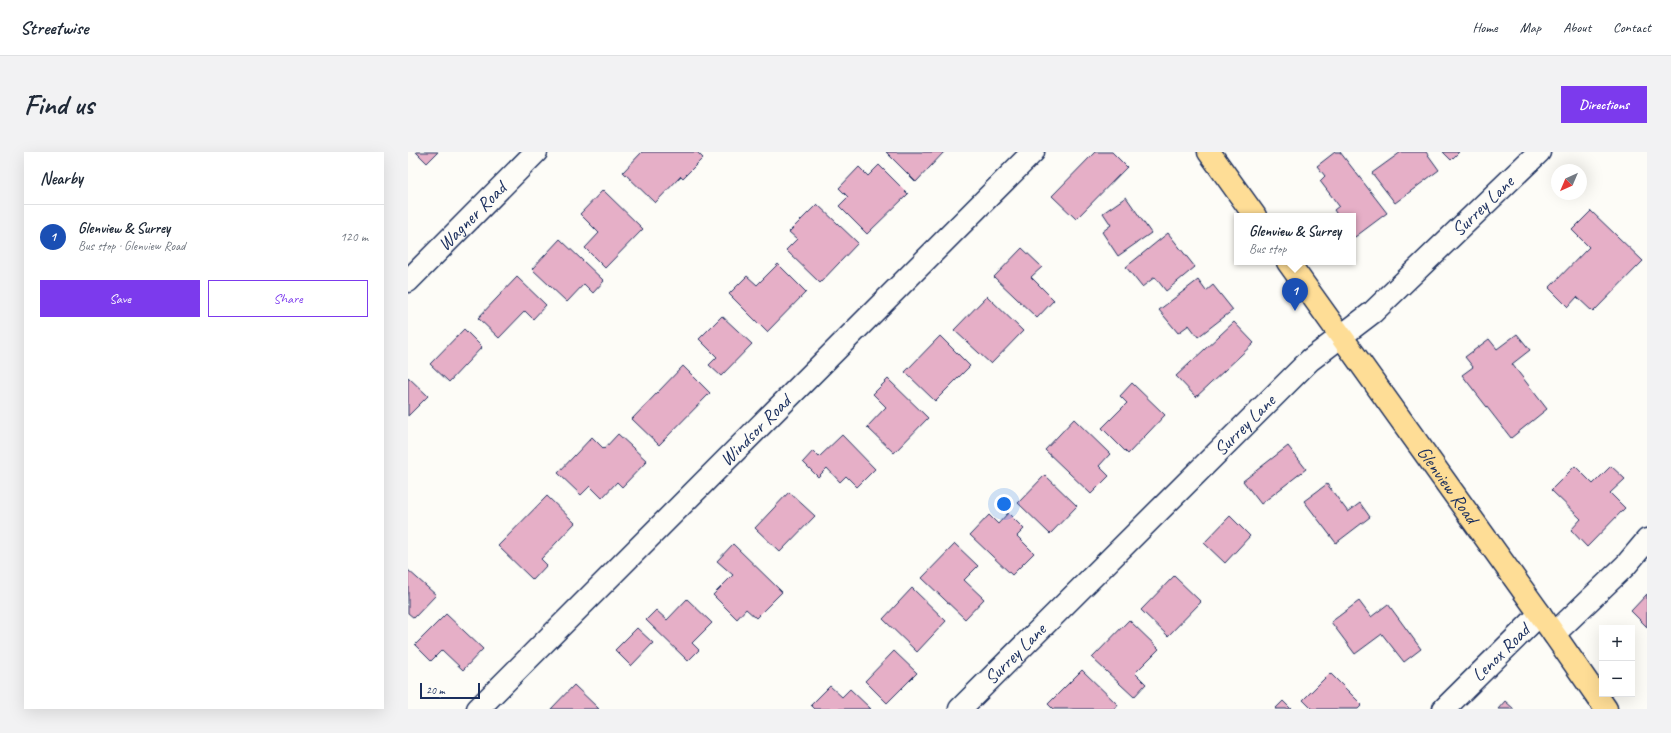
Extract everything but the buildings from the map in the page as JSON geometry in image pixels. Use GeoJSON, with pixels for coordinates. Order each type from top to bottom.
{"type":"FeatureCollection","features":[{"type":"Feature","properties":{"kind":"main road"},"geometry":{"type":"LineString","coordinates":[[1208,152],[1253,213]]}},
{"type":"Feature","properties":{"kind":"main road","name":"Glenview Road"},"geometry":{"type":"LineString","coordinates":[[1290,265],[1540,614],[1606,709]]}},
{"type":"Feature","properties":{"kind":"street","name":"Wagner Road"},"geometry":{"type":"LineString","coordinates":[[408,281],[536,152]]}},
{"type":"Feature","properties":{"kind":"street","name":"Windsor Road"},"geometry":{"type":"LineString","coordinates":[[478,709],[1033,152]]}},
{"type":"Feature","properties":{"kind":"street","name":"Surrey Lane"},"geometry":{"type":"LineString","coordinates":[[960,709],[1310,360],[1373,312],[1539,152]]}},
{"type":"Feature","properties":{"kind":"street"},"geometry":{"type":"LineString","coordinates":[[1554,634],[1626,565],[1647,540]]}},
{"type":"Feature","properties":{"kind":"street","name":"Lenox Road"},"geometry":{"type":"LineString","coordinates":[[1444,709],[1540,614]]}},
{"type":"Feature","properties":{"kind":"place","name":"Glenview & Surrey"},"geometry":{"type":"Point","coordinates":[1295,311]}}]}
